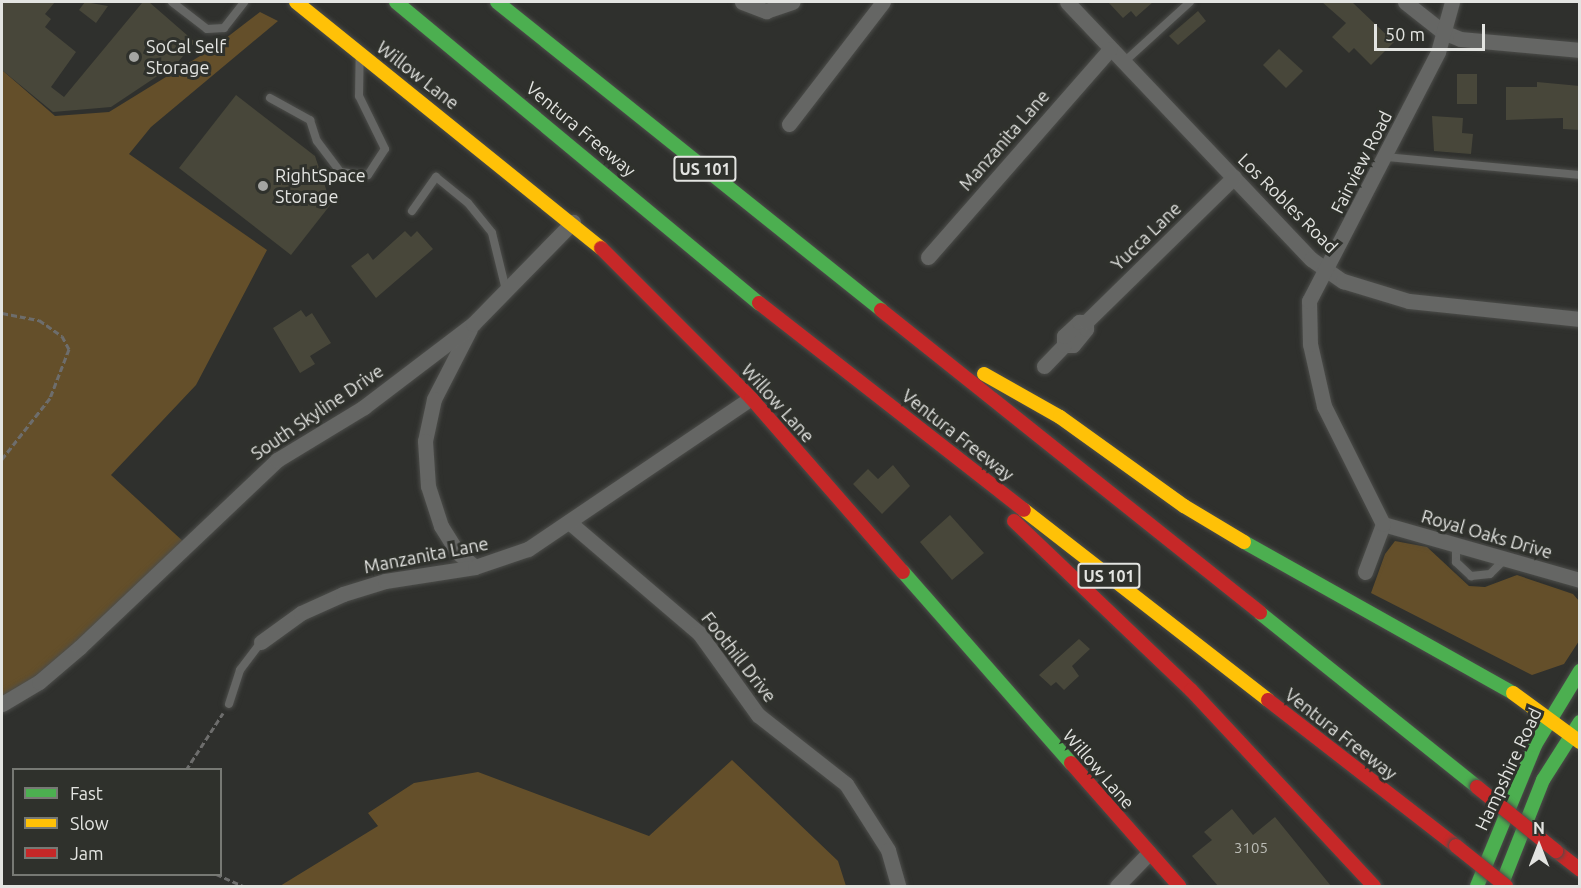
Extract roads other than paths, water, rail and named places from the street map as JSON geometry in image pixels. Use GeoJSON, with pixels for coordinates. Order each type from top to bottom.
{"type":"FeatureCollection","features":[{"type":"Feature","properties":{"kind":"main road","name":"Willow Lane"},"geometry":{"type":"LineString","coordinates":[[296,2],[573,222],[651,294],[751,398],[1179,886]]}},
{"type":"Feature","properties":{"kind":"main road","name":"Ventura Freeway"},"geometry":{"type":"LineString","coordinates":[[396,2],[762,306],[1506,886]]}},
{"type":"Feature","properties":{"kind":"main road","name":"US 101"},"geometry":{"type":"LineString","coordinates":[[497,2],[1580,870]]}},
{"type":"Feature","properties":{"kind":"main road"},"geometry":{"type":"LineString","coordinates":[[762,306],[797,345],[1024,531],[1191,690],[1374,886]]}},
{"type":"Feature","properties":{"kind":"main road"},"geometry":{"type":"LineString","coordinates":[[915,335],[1060,417],[1184,506],[1319,587],[1551,716],[1575,738]]}},
{"type":"Feature","properties":{"kind":"main road","name":"Hampshire Road"},"geometry":{"type":"LineString","coordinates":[[1477,886],[1514,791],[1551,716],[1580,671]]}},
{"type":"Feature","properties":{"kind":"main road","name":"Hampshire Road"},"geometry":{"type":"LineString","coordinates":[[1501,886],[1534,801],[1575,738],[1580,722]]}},
{"type":"Feature","properties":{"kind":"street"},"geometry":{"type":"LineString","coordinates":[[742,2],[758,10],[792,2]]}},
{"type":"Feature","properties":{"kind":"street"},"geometry":{"type":"LineString","coordinates":[[789,124],[883,2]]}},
{"type":"Feature","properties":{"kind":"street","name":"Los Robles Road"},"geometry":{"type":"LineString","coordinates":[[1067,2],[1324,269],[1342,281],[1409,300],[1580,319]]}},
{"type":"Feature","properties":{"kind":"street"},"geometry":{"type":"LineString","coordinates":[[1404,2],[1443,32],[1460,39],[1580,50]]}},
{"type":"Feature","properties":{"kind":"street","name":"Fairview Road"},"geometry":{"type":"LineString","coordinates":[[1383,524],[1333,429],[1310,344],[1309,300],[1386,157],[1438,52],[1452,2]]}},
{"type":"Feature","properties":{"kind":"street","name":"Manzanita Lane"},"geometry":{"type":"LineString","coordinates":[[928,257],[1110,49]]}},
{"type":"Feature","properties":{"kind":"street","name":"Yucca Lane"},"geometry":{"type":"LineString","coordinates":[[1044,366],[1064,345],[1064,336],[1086,322],[1234,177]]}},
{"type":"Feature","properties":{"kind":"street","name":"South Skyline Drive"},"geometry":{"type":"LineString","coordinates":[[2,704],[39,681],[80,647],[277,460],[364,407],[473,324],[573,222]]}},
{"type":"Feature","properties":{"kind":"street"},"geometry":{"type":"LineString","coordinates":[[473,324],[434,399],[425,441],[428,486],[441,526],[457,552],[475,567]]}},
{"type":"Feature","properties":{"kind":"street","name":"Manzanita Lane"},"geometry":{"type":"LineString","coordinates":[[261,642],[301,613],[343,594],[385,581],[475,567],[528,549],[751,398]]}},
{"type":"Feature","properties":{"kind":"street","name":"Foothill Drive"},"geometry":{"type":"LineString","coordinates":[[569,522],[692,627],[758,715],[846,784],[888,850],[898,886]]}},
{"type":"Feature","properties":{"kind":"street"},"geometry":{"type":"LineString","coordinates":[[1365,572],[1383,524]]}},
{"type":"Feature","properties":{"kind":"street","name":"Royal Oaks Drive"},"geometry":{"type":"LineString","coordinates":[[1383,524],[1580,580]]}},
{"type":"Feature","properties":{"kind":"street"},"geometry":{"type":"LineString","coordinates":[[1118,886],[1149,853]]}},
{"type":"Feature","properties":{"kind":"lane"},"geometry":{"type":"LineString","coordinates":[[172,2],[207,30],[224,27],[244,2]]}},
{"type":"Feature","properties":{"kind":"lane"},"geometry":{"type":"LineString","coordinates":[[1124,62],[1190,2]]}},
{"type":"Feature","properties":{"kind":"lane"},"geometry":{"type":"LineString","coordinates":[[270,98],[310,120],[317,141],[340,172],[368,175],[385,149],[359,96],[361,53]]}},
{"type":"Feature","properties":{"kind":"lane"},"geometry":{"type":"LineString","coordinates":[[1386,157],[1580,175]]}},
{"type":"Feature","properties":{"kind":"lane"},"geometry":{"type":"LineString","coordinates":[[412,211],[436,177],[462,198],[492,233],[506,290]]}},
{"type":"Feature","properties":{"kind":"lane"},"geometry":{"type":"LineString","coordinates":[[1456,545],[1456,562],[1471,576],[1490,574],[1505,559]]}},
{"type":"Feature","properties":{"kind":"lane","name":"Manzanita Lane"},"geometry":{"type":"LineString","coordinates":[[229,704],[247,656],[261,642]]}},
{"type":"Feature","properties":{"kind":"place","name":"SoCal Self Storage"},"geometry":{"type":"Point","coordinates":[134,57]}},
{"type":"Feature","properties":{"kind":"place","name":"RightSpace Storage"},"geometry":{"type":"Point","coordinates":[263,186]}}]}
